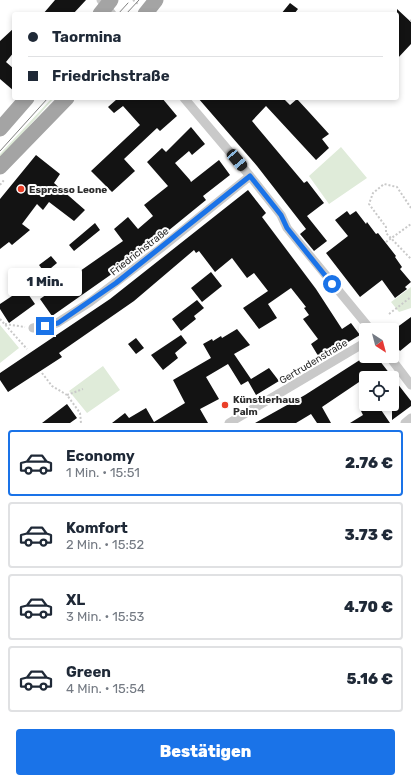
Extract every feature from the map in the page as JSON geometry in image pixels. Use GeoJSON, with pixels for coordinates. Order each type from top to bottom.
{"type":"FeatureCollection","features":[{"type":"Feature","properties":{"kind":"main road"},"geometry":{"type":"LineString","coordinates":[[146,12],[156,0]]}},
{"type":"Feature","properties":{"kind":"main road"},"geometry":{"type":"LineString","coordinates":[[0,129],[25,100]]}},
{"type":"Feature","properties":{"kind":"main road"},"geometry":{"type":"LineString","coordinates":[[0,167],[65,100]]}},
{"type":"Feature","properties":{"kind":"street"},"geometry":{"type":"LineString","coordinates":[[186,100],[250,176],[281,215],[287,228],[365,323]]}},
{"type":"Feature","properties":{"kind":"street","name":"Friedrichstraße"},"geometry":{"type":"LineString","coordinates":[[33,328],[58,323],[90,302],[161,248],[250,176]]}},
{"type":"Feature","properties":{"kind":"street","name":"Gertrudenstraße"},"geometry":{"type":"LineString","coordinates":[[229,423],[359,346]]}},
{"type":"Feature","properties":{"kind":"street"},"geometry":{"type":"LineString","coordinates":[[394,363],[411,385]]}},
{"type":"Feature","properties":{"kind":"street"},"geometry":{"type":"LineString","coordinates":[[405,423],[411,418]]}},
{"type":"Feature","properties":{"kind":"path"},"geometry":{"type":"LineString","coordinates":[[411,208],[396,187],[384,184],[373,193],[369,204],[386,227],[386,233],[411,259]]}},
{"type":"Feature","properties":{"kind":"path"},"geometry":{"type":"LineString","coordinates":[[386,242],[411,224]]}},
{"type":"Feature","properties":{"kind":"path"},"geometry":{"type":"LineString","coordinates":[[389,314],[411,297]]}},
{"type":"Feature","properties":{"kind":"path"},"geometry":{"type":"LineString","coordinates":[[0,319],[27,349]]}},
{"type":"Feature","properties":{"kind":"path"},"geometry":{"type":"LineString","coordinates":[[4,324],[33,328]]}},
{"type":"Feature","properties":{"kind":"path"},"geometry":{"type":"LineString","coordinates":[[42,373],[52,386],[67,395],[80,413],[81,423]]}},
{"type":"Feature","properties":{"kind":"path"},"geometry":{"type":"LineString","coordinates":[[67,395],[83,389]]}},
{"type":"Feature","properties":{"kind":"green space"},"geometry":{"type":"Polygon","coordinates":[[[50,100],[52,100],[0,159],[0,154],[50,100]]]}},
{"type":"Feature","properties":{"kind":"green space"},"geometry":{"type":"Polygon","coordinates":[[[341,147],[367,178],[329,204],[309,176],[341,147]]]}},
{"type":"Feature","properties":{"kind":"green space"},"geometry":{"type":"Polygon","coordinates":[[[411,287],[411,308],[399,312],[391,302],[411,287]]]}},
{"type":"Feature","properties":{"kind":"green space"},"geometry":{"type":"Polygon","coordinates":[[[0,325],[19,348],[0,363],[0,325]]]}},
{"type":"Feature","properties":{"kind":"green space"},"geometry":{"type":"Polygon","coordinates":[[[103,366],[120,390],[87,413],[69,391],[103,366]]]}},
{"type":"Feature","properties":{"kind":"building"},"geometry":{"type":"Polygon","coordinates":[[[55,0],[86,0],[75,12],[45,12],[55,0]]]}},
{"type":"Feature","properties":{"kind":"building"},"geometry":{"type":"Polygon","coordinates":[[[290,3],[298,9],[296,12],[283,12],[290,3]]]}},
{"type":"Feature","properties":{"kind":"building"},"geometry":{"type":"Polygon","coordinates":[[[397,9],[411,22],[411,44],[399,57],[399,12],[397,12],[397,9]]]}},
{"type":"Feature","properties":{"kind":"building"},"geometry":{"type":"Polygon","coordinates":[[[12,30],[12,54],[6,62],[12,67],[12,89],[0,79],[0,41],[12,30]]]}},
{"type":"Feature","properties":{"kind":"building"},"geometry":{"type":"Polygon","coordinates":[[[116,100],[164,100],[177,116],[160,131],[157,128],[124,159],[135,171],[112,192],[91,171],[140,125],[123,106],[114,113],[108,107],[116,100]]]}},
{"type":"Feature","properties":{"kind":"building"},"geometry":{"type":"Polygon","coordinates":[[[200,100],[285,100],[290,105],[298,100],[329,134],[322,139],[329,148],[316,160],[266,106],[252,121],[304,183],[307,181],[324,203],[307,216],[327,241],[314,251],[300,234],[306,229],[257,166],[200,100]]]}},
{"type":"Feature","properties":{"kind":"building"},"geometry":{"type":"Polygon","coordinates":[[[191,127],[205,144],[192,155],[189,151],[175,163],[191,182],[219,160],[230,175],[203,196],[206,200],[136,257],[52,316],[40,299],[123,241],[114,229],[128,217],[138,229],[153,216],[144,205],[168,186],[147,162],[162,148],[166,152],[191,127]]]}},
{"type":"Feature","properties":{"kind":"building"},"geometry":{"type":"Polygon","coordinates":[[[36,155],[60,174],[54,183],[85,210],[74,221],[49,202],[43,210],[37,204],[22,224],[30,230],[12,245],[9,242],[0,249],[0,199],[36,155]]]}},
{"type":"Feature","properties":{"kind":"building"},"geometry":{"type":"Polygon","coordinates":[[[248,190],[266,213],[262,217],[316,289],[342,329],[351,323],[359,336],[320,359],[311,344],[318,339],[303,319],[309,315],[304,308],[306,307],[291,288],[268,304],[277,318],[259,329],[243,308],[268,291],[254,273],[247,278],[232,258],[215,272],[199,251],[196,253],[194,250],[134,301],[59,353],[62,357],[8,392],[0,380],[0,373],[110,299],[248,190]]]}},
{"type":"Feature","properties":{"kind":"building"},"geometry":{"type":"Polygon","coordinates":[[[347,211],[350,215],[356,211],[376,234],[378,233],[396,256],[395,257],[402,267],[400,269],[411,282],[405,287],[407,289],[395,298],[382,280],[360,297],[326,253],[348,236],[335,220],[347,211]]]}},
{"type":"Feature","properties":{"kind":"building"},"geometry":{"type":"Polygon","coordinates":[[[95,223],[100,230],[74,251],[69,245],[95,223]]]}},
{"type":"Feature","properties":{"kind":"building"},"geometry":{"type":"Polygon","coordinates":[[[51,256],[57,263],[45,273],[39,265],[51,256]]]}},
{"type":"Feature","properties":{"kind":"building"},"geometry":{"type":"Polygon","coordinates":[[[211,272],[222,286],[202,302],[191,288],[211,272]]]}},
{"type":"Feature","properties":{"kind":"building"},"geometry":{"type":"Polygon","coordinates":[[[24,288],[35,304],[9,323],[0,309],[0,304],[24,288]]]}},
{"type":"Feature","properties":{"kind":"building"},"geometry":{"type":"Polygon","coordinates":[[[197,300],[204,308],[194,316],[196,319],[181,331],[172,319],[197,300]]]}},
{"type":"Feature","properties":{"kind":"building"},"geometry":{"type":"Polygon","coordinates":[[[411,317],[411,342],[400,351],[399,350],[399,326],[411,317]]]}},
{"type":"Feature","properties":{"kind":"building"},"geometry":{"type":"Polygon","coordinates":[[[237,329],[250,345],[234,354],[251,379],[269,368],[279,381],[256,395],[248,381],[241,385],[228,364],[206,377],[219,399],[200,409],[208,423],[112,423],[125,413],[129,418],[146,408],[154,422],[185,403],[173,380],[211,358],[203,344],[212,339],[213,341],[221,336],[222,338],[237,329]]]}},
{"type":"Feature","properties":{"kind":"building"},"geometry":{"type":"Polygon","coordinates":[[[181,335],[187,343],[175,353],[178,358],[163,370],[151,355],[181,335]]]}},
{"type":"Feature","properties":{"kind":"building"},"geometry":{"type":"Polygon","coordinates":[[[136,338],[144,348],[136,354],[128,344],[136,338]]]}},
{"type":"Feature","properties":{"kind":"building"},"geometry":{"type":"Polygon","coordinates":[[[359,360],[359,363],[381,363],[388,371],[359,371],[359,382],[322,407],[331,423],[317,423],[311,414],[296,423],[255,423],[305,395],[359,360]]]}},
{"type":"Feature","properties":{"kind":"building"},"geometry":{"type":"Polygon","coordinates":[[[399,386],[411,401],[411,406],[392,420],[392,411],[399,411],[399,386]]]}},
{"type":"Feature","properties":{"kind":"building"},"geometry":{"type":"Polygon","coordinates":[[[67,404],[77,418],[70,423],[42,423],[67,404]]]}},
{"type":"Feature","properties":{"kind":"building"},"geometry":{"type":"Polygon","coordinates":[[[361,411],[382,411],[390,423],[350,423],[363,415],[361,411]]]}},
{"type":"Feature","properties":{"kind":"tram line"},"geometry":{"type":"LineString","coordinates":[[128,12],[139,0]]}},
{"type":"Feature","properties":{"kind":"tram line"},"geometry":{"type":"LineString","coordinates":[[120,12],[128,3]]}},
{"type":"Feature","properties":{"kind":"tram line"},"geometry":{"type":"LineString","coordinates":[[0,151],[46,100]]}},
{"type":"Feature","properties":{"kind":"place","name":"Espresso Leone"},"geometry":{"type":"Point","coordinates":[21,189]}},
{"type":"Feature","properties":{"kind":"place","name":"Künstlerhaus Palm"},"geometry":{"type":"Point","coordinates":[225,405]}},
{"type":"Feature","properties":{"kind":"route"},"geometry":{"type":"LineString","coordinates":[[45,326],[58,323],[116,283],[250,176],[281,215],[287,228],[332,284]]}}]}
